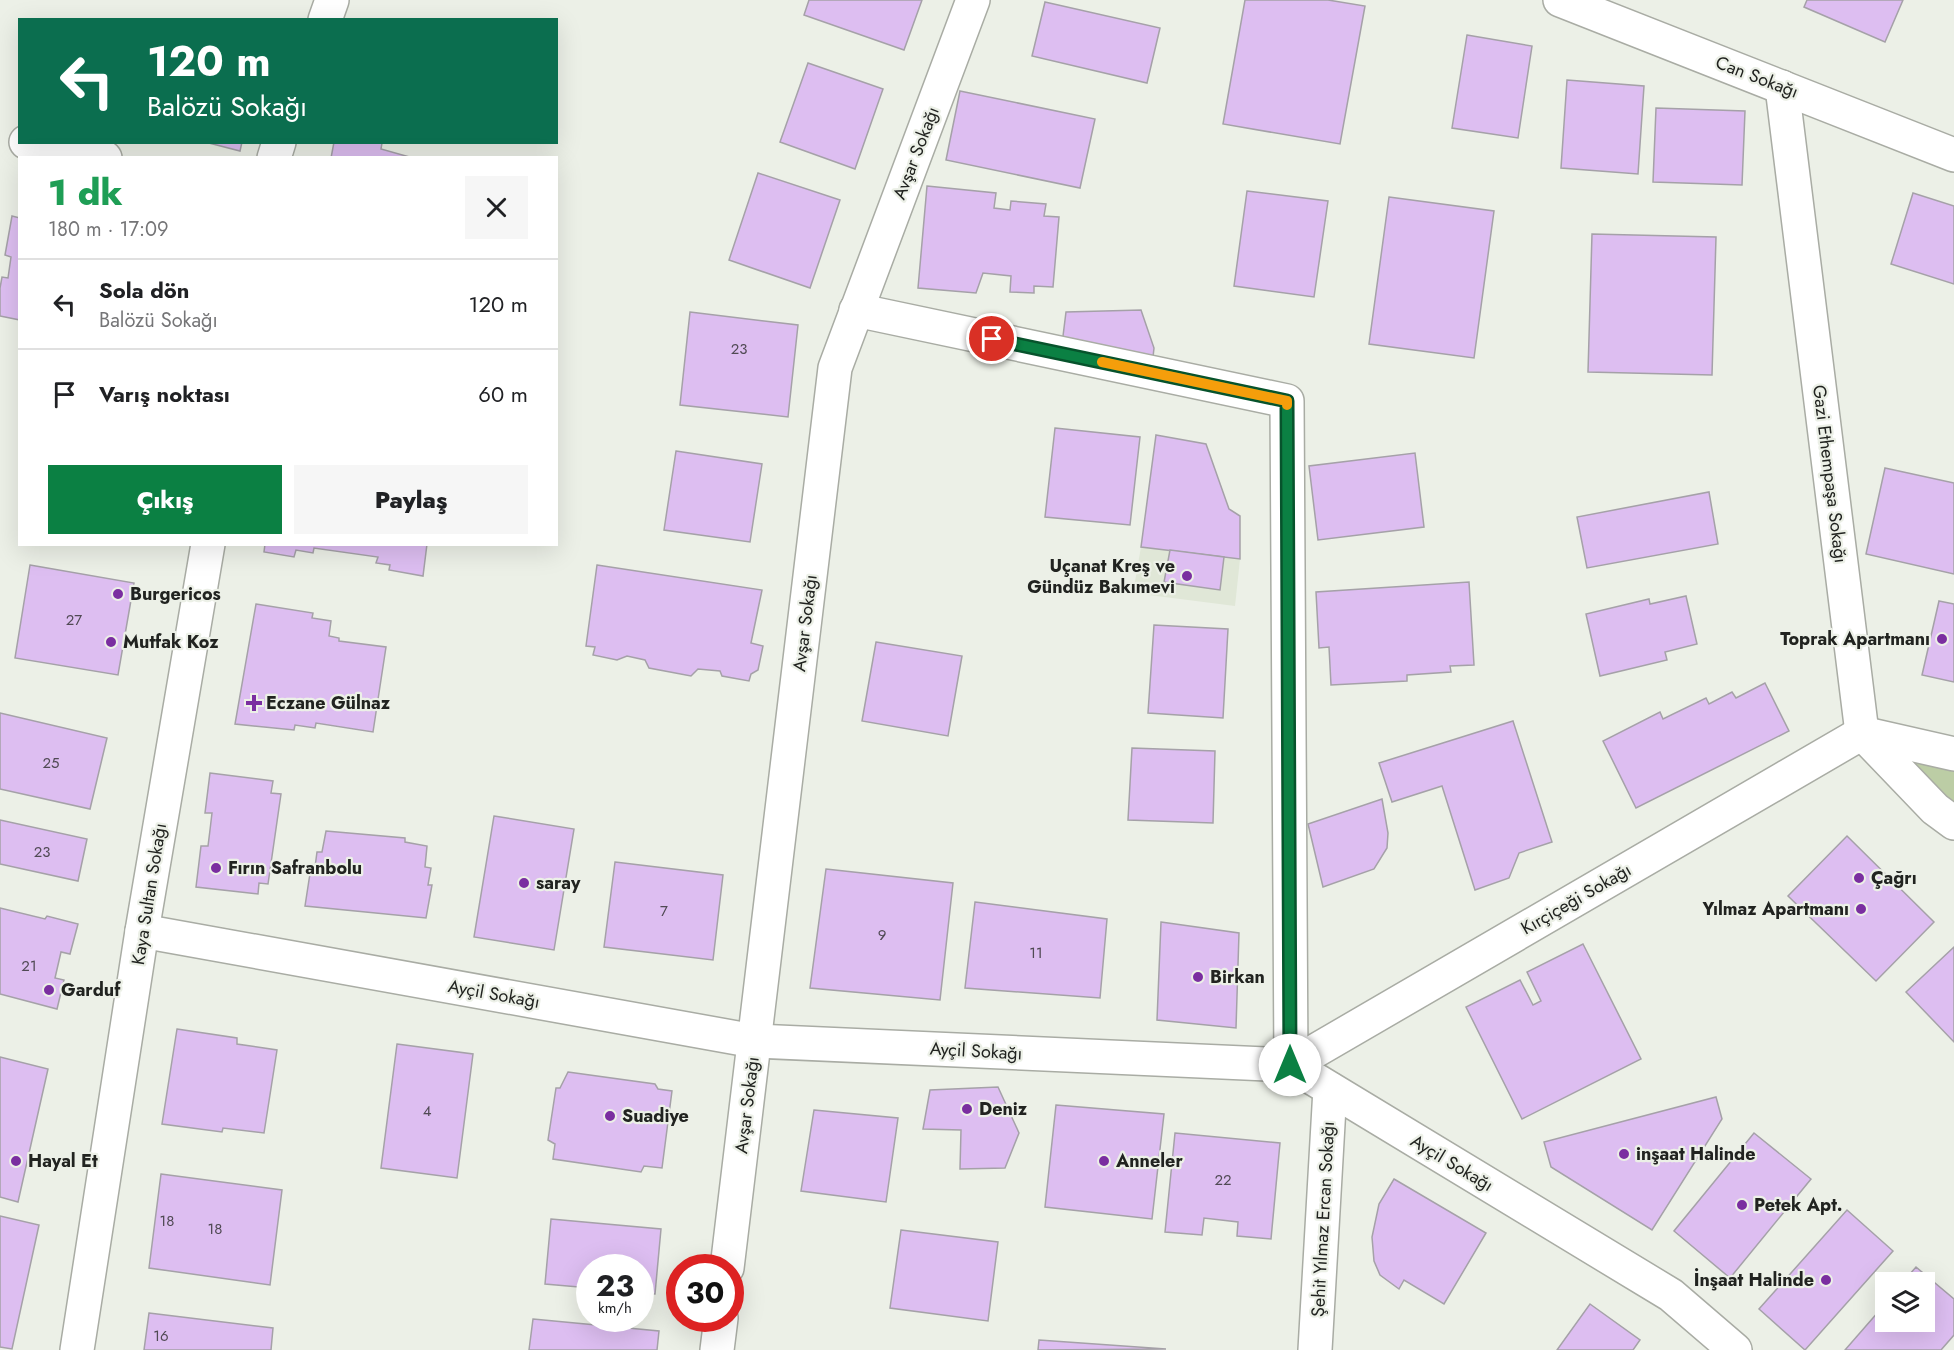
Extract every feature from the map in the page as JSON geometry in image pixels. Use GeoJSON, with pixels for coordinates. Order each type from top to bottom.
{"type":"FeatureCollection","features":[{"type":"Feature","properties":{"kind":"street"},"geometry":{"type":"LineString","coordinates":[[325,18],[332,0]]}},
{"type":"Feature","properties":{"kind":"street","name":"Avşar Sokağı"},"geometry":{"type":"LineString","coordinates":[[729,1254],[835,368],[973,0]]}},
{"type":"Feature","properties":{"kind":"street","name":"Can Sokağı"},"geometry":{"type":"LineString","coordinates":[[1560,0],[1954,155]]}},
{"type":"Feature","properties":{"kind":"street","name":"Gazi Ethempaşa Sokağı"},"geometry":{"type":"LineString","coordinates":[[1782,87],[1862,733]]}},
{"type":"Feature","properties":{"kind":"street"},"geometry":{"type":"LineString","coordinates":[[0,137],[18,141]]}},
{"type":"Feature","properties":{"kind":"street"},"geometry":{"type":"LineString","coordinates":[[36,144],[95,156]]}},
{"type":"Feature","properties":{"kind":"street"},"geometry":{"type":"LineString","coordinates":[[856,310],[1287,401],[1290,1065]]}},
{"type":"Feature","properties":{"kind":"street","name":"Kaya Sultan Sokağı"},"geometry":{"type":"LineString","coordinates":[[77,1350],[142,931],[208,546]]}},
{"type":"Feature","properties":{"kind":"street"},"geometry":{"type":"LineString","coordinates":[[1862,733],[1954,754]]}},
{"type":"Feature","properties":{"kind":"street"},"geometry":{"type":"LineString","coordinates":[[1862,733],[1935,809],[1954,823]]}},
{"type":"Feature","properties":{"kind":"street","name":"Kırçiçeği Sokağı"},"geometry":{"type":"LineString","coordinates":[[1290,1065],[1862,733]]}},
{"type":"Feature","properties":{"kind":"street","name":"Ayçil Sokağı"},"geometry":{"type":"LineString","coordinates":[[142,931],[754,1041],[1290,1065],[1671,1295],[1735,1350]]}},
{"type":"Feature","properties":{"kind":"street","name":"Şehit Yılmaz Ercan Sokağı"},"geometry":{"type":"LineString","coordinates":[[1315,1350],[1330,1089]]}},
{"type":"Feature","properties":{"kind":"street"},"geometry":{"type":"LineString","coordinates":[[717,1350],[719,1332]]}},
{"type":"Feature","properties":{"kind":"shaded area","name":"Uçanat Kreş ve Gündüz Bakımevi"},"geometry":{"type":"Polygon","coordinates":[[[1141,547],[1240,559],[1235,606],[1133,593],[1141,547]]]}},
{"type":"Feature","properties":{"kind":"green space"},"geometry":{"type":"Polygon","coordinates":[[[1892,751],[1954,764],[1954,808],[1892,751]]]}},
{"type":"Feature","properties":{"kind":"building"},"geometry":{"type":"Polygon","coordinates":[[[809,0],[922,0],[904,50],[804,15],[809,0]]]}},
{"type":"Feature","properties":{"kind":"building"},"geometry":{"type":"Polygon","coordinates":[[[1245,0],[1328,0],[1365,6],[1340,144],[1223,124],[1245,0]]]}},
{"type":"Feature","properties":{"kind":"building"},"geometry":{"type":"Polygon","coordinates":[[[1807,0],[1903,0],[1885,42],[1804,7],[1807,0]]]}},
{"type":"Feature","properties":{"kind":"building"},"geometry":{"type":"Polygon","coordinates":[[[1045,2],[1160,28],[1147,83],[1032,56],[1045,2]]]}},
{"type":"Feature","properties":{"kind":"building"},"geometry":{"type":"Polygon","coordinates":[[[1467,35],[1532,46],[1518,138],[1452,128],[1467,35]]]}},
{"type":"Feature","properties":{"kind":"building"},"geometry":{"type":"Polygon","coordinates":[[[808,63],[883,89],[855,169],[780,142],[808,63]]]}},
{"type":"Feature","properties":{"kind":"building"},"geometry":{"type":"Polygon","coordinates":[[[1567,80],[1644,86],[1638,174],[1561,168],[1567,80]]]}},
{"type":"Feature","properties":{"kind":"building"},"geometry":{"type":"Polygon","coordinates":[[[960,91],[1095,119],[1080,188],[946,160],[960,91]]]}},
{"type":"Feature","properties":{"kind":"building"},"geometry":{"type":"Polygon","coordinates":[[[1656,108],[1745,111],[1742,185],[1653,182],[1656,108]]]}},
{"type":"Feature","properties":{"kind":"building"},"geometry":{"type":"Polygon","coordinates":[[[213,144],[242,144],[240,151],[213,144]]]}},
{"type":"Feature","properties":{"kind":"building"},"geometry":{"type":"Polygon","coordinates":[[[334,144],[382,144],[381,149],[406,156],[331,156],[334,144]]]}},
{"type":"Feature","properties":{"kind":"building"},"geometry":{"type":"Polygon","coordinates":[[[758,173],[840,200],[810,288],[729,260],[758,173]]]}},
{"type":"Feature","properties":{"kind":"building"},"geometry":{"type":"Polygon","coordinates":[[[927,186],[996,193],[994,208],[1010,210],[1011,201],[1046,204],[1044,216],[1059,217],[1053,287],[1034,286],[1034,293],[1010,292],[1011,276],[983,273],[976,293],[918,288],[927,186]]]}},
{"type":"Feature","properties":{"kind":"building"},"geometry":{"type":"Polygon","coordinates":[[[1247,191],[1328,201],[1314,297],[1234,286],[1247,191]]]}},
{"type":"Feature","properties":{"kind":"building"},"geometry":{"type":"Polygon","coordinates":[[[1913,193],[1954,206],[1954,284],[1891,264],[1913,193]]]}},
{"type":"Feature","properties":{"kind":"building"},"geometry":{"type":"Polygon","coordinates":[[[1389,197],[1494,211],[1474,358],[1369,344],[1389,197]]]}},
{"type":"Feature","properties":{"kind":"building"},"geometry":{"type":"Polygon","coordinates":[[[12,216],[18,218],[18,320],[0,316],[2,277],[8,278],[11,257],[5,255],[12,216]]]}},
{"type":"Feature","properties":{"kind":"building"},"geometry":{"type":"Polygon","coordinates":[[[1592,234],[1716,237],[1712,375],[1588,372],[1592,234]]]}},
{"type":"Feature","properties":{"kind":"building"},"geometry":{"type":"Polygon","coordinates":[[[1141,310],[1154,348],[1153,357],[1062,344],[1066,312],[1141,310]]]}},
{"type":"Feature","properties":{"kind":"building"},"geometry":{"type":"Polygon","coordinates":[[[690,312],[798,325],[788,417],[680,405],[690,312]]]}},
{"type":"Feature","properties":{"kind":"building"},"geometry":{"type":"Polygon","coordinates":[[[1055,428],[1140,437],[1130,525],[1045,517],[1055,428]]]}},
{"type":"Feature","properties":{"kind":"building"},"geometry":{"type":"Polygon","coordinates":[[[1156,435],[1206,444],[1229,509],[1240,516],[1240,559],[1141,547],[1156,435]]]}},
{"type":"Feature","properties":{"kind":"building"},"geometry":{"type":"Polygon","coordinates":[[[676,451],[762,464],[750,542],[664,530],[676,451]]]}},
{"type":"Feature","properties":{"kind":"building"},"geometry":{"type":"Polygon","coordinates":[[[1415,453],[1424,527],[1318,540],[1309,466],[1415,453]]]}},
{"type":"Feature","properties":{"kind":"building"},"geometry":{"type":"Polygon","coordinates":[[[1885,468],[1954,483],[1954,574],[1866,554],[1885,468]]]}},
{"type":"Feature","properties":{"kind":"building"},"geometry":{"type":"Polygon","coordinates":[[[1709,492],[1718,544],[1587,568],[1577,517],[1709,492]]]}},
{"type":"Feature","properties":{"kind":"building"},"geometry":{"type":"Polygon","coordinates":[[[265,546],[427,546],[423,576],[389,570],[390,565],[376,563],[378,557],[314,548],[313,553],[296,550],[294,557],[264,552],[265,546]]]}},
{"type":"Feature","properties":{"kind":"building"},"geometry":{"type":"Polygon","coordinates":[[[1170,550],[1224,557],[1220,590],[1164,582],[1170,550]]]}},
{"type":"Feature","properties":{"kind":"building"},"geometry":{"type":"Polygon","coordinates":[[[30,565],[134,583],[118,675],[15,658],[30,565]]]}},
{"type":"Feature","properties":{"kind":"building"},"geometry":{"type":"Polygon","coordinates":[[[597,565],[762,590],[751,643],[763,646],[758,670],[751,674],[749,681],[722,676],[720,671],[698,669],[691,676],[649,668],[645,660],[627,656],[617,660],[593,655],[595,647],[586,646],[597,565]]]}},
{"type":"Feature","properties":{"kind":"building"},"geometry":{"type":"Polygon","coordinates":[[[1469,582],[1474,665],[1450,666],[1451,672],[1407,675],[1407,681],[1331,685],[1329,647],[1319,648],[1316,592],[1469,582]]]}},
{"type":"Feature","properties":{"kind":"building"},"geometry":{"type":"Polygon","coordinates":[[[1686,596],[1697,644],[1665,652],[1667,660],[1600,676],[1586,614],[1649,599],[1650,604],[1686,596]]]}},
{"type":"Feature","properties":{"kind":"building","name":"Toprak Apartmanı"},"geometry":{"type":"Polygon","coordinates":[[[1939,601],[1954,604],[1954,682],[1922,675],[1939,601]]]}},
{"type":"Feature","properties":{"kind":"building"},"geometry":{"type":"Polygon","coordinates":[[[256,604],[313,613],[312,618],[331,621],[329,636],[339,638],[339,641],[386,647],[373,732],[316,723],[315,728],[295,725],[294,730],[235,724],[256,604]]]}},
{"type":"Feature","properties":{"kind":"building"},"geometry":{"type":"Polygon","coordinates":[[[1154,625],[1228,629],[1223,718],[1148,713],[1154,625]]]}},
{"type":"Feature","properties":{"kind":"building"},"geometry":{"type":"Polygon","coordinates":[[[876,642],[962,656],[948,736],[862,721],[876,642]]]}},
{"type":"Feature","properties":{"kind":"building"},"geometry":{"type":"Polygon","coordinates":[[[1765,683],[1789,731],[1636,808],[1603,741],[1660,712],[1663,719],[1706,698],[1709,704],[1732,692],[1736,698],[1765,683]]]}},
{"type":"Feature","properties":{"kind":"building"},"geometry":{"type":"Polygon","coordinates":[[[0,713],[107,738],[90,809],[0,789],[0,713]]]}},
{"type":"Feature","properties":{"kind":"building"},"geometry":{"type":"Polygon","coordinates":[[[1513,721],[1552,842],[1519,853],[1509,878],[1475,890],[1442,786],[1392,802],[1379,763],[1513,721]]]}},
{"type":"Feature","properties":{"kind":"building"},"geometry":{"type":"Polygon","coordinates":[[[1132,748],[1215,751],[1213,823],[1128,820],[1132,748]]]}},
{"type":"Feature","properties":{"kind":"building"},"geometry":{"type":"Polygon","coordinates":[[[210,773],[273,781],[271,793],[281,794],[268,884],[259,883],[258,894],[196,887],[201,846],[208,846],[210,830],[212,813],[205,813],[210,773]]]}},
{"type":"Feature","properties":{"kind":"building"},"geometry":{"type":"Polygon","coordinates":[[[1382,799],[1388,833],[1387,848],[1374,869],[1323,887],[1308,824],[1382,799]]]}},
{"type":"Feature","properties":{"kind":"building","name":"saray"},"geometry":{"type":"Polygon","coordinates":[[[494,816],[574,829],[554,950],[474,937],[494,816]]]}},
{"type":"Feature","properties":{"kind":"building"},"geometry":{"type":"Polygon","coordinates":[[[0,820],[87,839],[78,881],[0,864],[0,820]]]}},
{"type":"Feature","properties":{"kind":"building"},"geometry":{"type":"Polygon","coordinates":[[[326,831],[405,838],[405,842],[427,846],[425,867],[431,868],[428,885],[432,885],[426,918],[305,906],[311,867],[315,867],[317,852],[322,852],[326,831]]]}},
{"type":"Feature","properties":{"kind":"building","name":"Yılmaz Apartmanı"},"geometry":{"type":"Polygon","coordinates":[[[1847,836],[1934,922],[1876,981],[1788,896],[1847,836]]]}},
{"type":"Feature","properties":{"kind":"building"},"geometry":{"type":"Polygon","coordinates":[[[615,862],[723,875],[713,960],[604,947],[615,862]]]}},
{"type":"Feature","properties":{"kind":"building"},"geometry":{"type":"Polygon","coordinates":[[[826,869],[953,883],[940,1000],[810,988],[826,869]]]}},
{"type":"Feature","properties":{"kind":"building"},"geometry":{"type":"Polygon","coordinates":[[[975,902],[1107,919],[1100,998],[965,988],[975,902]]]}},
{"type":"Feature","properties":{"kind":"building"},"geometry":{"type":"Polygon","coordinates":[[[0,908],[78,924],[70,954],[61,952],[55,978],[64,980],[57,1009],[0,994],[0,908]]]}},
{"type":"Feature","properties":{"kind":"building","name":"Birkan"},"geometry":{"type":"Polygon","coordinates":[[[1161,922],[1239,933],[1236,1028],[1157,1020],[1161,922]]]}},
{"type":"Feature","properties":{"kind":"building"},"geometry":{"type":"Polygon","coordinates":[[[1583,944],[1641,1059],[1522,1119],[1466,1007],[1520,980],[1533,1005],[1541,1001],[1527,972],[1583,944]]]}},
{"type":"Feature","properties":{"kind":"building"},"geometry":{"type":"Polygon","coordinates":[[[1954,947],[1954,1042],[1906,992],[1954,947]]]}},
{"type":"Feature","properties":{"kind":"building"},"geometry":{"type":"Polygon","coordinates":[[[177,1029],[237,1038],[237,1044],[277,1050],[264,1133],[223,1128],[222,1132],[162,1124],[177,1029]]]}},
{"type":"Feature","properties":{"kind":"building"},"geometry":{"type":"Polygon","coordinates":[[[397,1044],[473,1054],[457,1178],[381,1168],[397,1044]]]}},
{"type":"Feature","properties":{"kind":"building"},"geometry":{"type":"Polygon","coordinates":[[[0,1057],[48,1069],[18,1202],[0,1197],[0,1057]]]}},
{"type":"Feature","properties":{"kind":"building","name":"Suadiye"},"geometry":{"type":"Polygon","coordinates":[[[568,1072],[655,1084],[658,1089],[672,1091],[662,1168],[644,1166],[641,1172],[553,1159],[555,1144],[548,1140],[556,1088],[560,1088],[568,1072]]]}},
{"type":"Feature","properties":{"kind":"building","name":"Deniz"},"geometry":{"type":"Polygon","coordinates":[[[998,1087],[1019,1133],[1005,1168],[960,1169],[961,1130],[923,1129],[930,1090],[998,1087]]]}},
{"type":"Feature","properties":{"kind":"building","name":"inşaat Halinde"},"geometry":{"type":"Polygon","coordinates":[[[1716,1097],[1722,1119],[1652,1230],[1551,1167],[1544,1142],[1716,1097]]]}},
{"type":"Feature","properties":{"kind":"building","name":"Anneler"},"geometry":{"type":"Polygon","coordinates":[[[1056,1105],[1164,1114],[1152,1219],[1045,1207],[1056,1105]]]}},
{"type":"Feature","properties":{"kind":"building"},"geometry":{"type":"Polygon","coordinates":[[[814,1110],[898,1118],[886,1202],[801,1191],[814,1110]]]}},
{"type":"Feature","properties":{"kind":"building"},"geometry":{"type":"Polygon","coordinates":[[[1175,1133],[1280,1143],[1271,1239],[1237,1236],[1238,1222],[1204,1218],[1202,1235],[1165,1232],[1175,1133]]]}},
{"type":"Feature","properties":{"kind":"building","name":"Petek Apt."},"geometry":{"type":"Polygon","coordinates":[[[1754,1133],[1811,1179],[1730,1278],[1674,1231],[1754,1133]]]}},
{"type":"Feature","properties":{"kind":"building"},"geometry":{"type":"Polygon","coordinates":[[[161,1174],[282,1190],[270,1285],[149,1268],[161,1174]]]}},
{"type":"Feature","properties":{"kind":"building"},"geometry":{"type":"Polygon","coordinates":[[[1394,1179],[1486,1233],[1444,1304],[1404,1280],[1399,1289],[1380,1275],[1374,1261],[1372,1237],[1379,1204],[1394,1179]]]}},
{"type":"Feature","properties":{"kind":"building","name":"İnşaat Halinde"},"geometry":{"type":"Polygon","coordinates":[[[1847,1210],[1893,1251],[1805,1350],[1759,1309],[1847,1210]]]}},
{"type":"Feature","properties":{"kind":"building"},"geometry":{"type":"Polygon","coordinates":[[[0,1216],[39,1225],[12,1349],[0,1347],[0,1216]]]}},
{"type":"Feature","properties":{"kind":"building"},"geometry":{"type":"Polygon","coordinates":[[[551,1219],[661,1229],[655,1294],[654,1254],[576,1254],[576,1287],[545,1284],[551,1219]]]}},
{"type":"Feature","properties":{"kind":"building"},"geometry":{"type":"Polygon","coordinates":[[[901,1230],[998,1242],[988,1321],[890,1308],[901,1230]]]}},
{"type":"Feature","properties":{"kind":"building"},"geometry":{"type":"Polygon","coordinates":[[[1916,1267],[1922,1272],[1912,1272],[1916,1267]]]}},
{"type":"Feature","properties":{"kind":"building"},"geometry":{"type":"Polygon","coordinates":[[[1935,1283],[1954,1299],[1954,1335],[1941,1350],[1845,1350],[1875,1316],[1875,1332],[1935,1332],[1935,1283]]]}},
{"type":"Feature","properties":{"kind":"building"},"geometry":{"type":"Polygon","coordinates":[[[1590,1304],[1640,1340],[1633,1350],[1557,1350],[1590,1304]]]}},
{"type":"Feature","properties":{"kind":"building"},"geometry":{"type":"Polygon","coordinates":[[[149,1313],[273,1328],[271,1350],[144,1350],[149,1313]]]}},
{"type":"Feature","properties":{"kind":"building"},"geometry":{"type":"Polygon","coordinates":[[[533,1319],[576,1323],[576,1332],[659,1331],[657,1350],[529,1350],[533,1319]]]}},
{"type":"Feature","properties":{"kind":"building"},"geometry":{"type":"Polygon","coordinates":[[[1039,1340],[1166,1349],[1038,1350],[1039,1340]]]}},
{"type":"Feature","properties":{"kind":"slow traffic"},"geometry":{"type":"LineString","coordinates":[[1102,362],[1287,401],[1287,405]]}},
{"type":"Feature","properties":{"kind":"place","name":"Uçanat Kreş ve Gündüz Bakımevi"},"geometry":{"type":"Point","coordinates":[1187,576]}},
{"type":"Feature","properties":{"kind":"place","name":"Burgericos"},"geometry":{"type":"Point","coordinates":[118,594]}},
{"type":"Feature","properties":{"kind":"place","name":"Toprak Apartmanı"},"geometry":{"type":"Point","coordinates":[1942,639]}},
{"type":"Feature","properties":{"kind":"place","name":"Mutfak Koz"},"geometry":{"type":"Point","coordinates":[111,642]}},
{"type":"Feature","properties":{"kind":"place","name":"Eczane Gülnaz"},"geometry":{"type":"Point","coordinates":[254,703]}},
{"type":"Feature","properties":{"kind":"place","name":"Fırın Safranbolu"},"geometry":{"type":"Point","coordinates":[216,868]}},
{"type":"Feature","properties":{"kind":"place","name":"Çağrı"},"geometry":{"type":"Point","coordinates":[1859,878]}},
{"type":"Feature","properties":{"kind":"place","name":"saray"},"geometry":{"type":"Point","coordinates":[524,883]}},
{"type":"Feature","properties":{"kind":"place","name":"Yılmaz Apartmanı"},"geometry":{"type":"Point","coordinates":[1861,909]}},
{"type":"Feature","properties":{"kind":"place","name":"Birkan"},"geometry":{"type":"Point","coordinates":[1198,977]}},
{"type":"Feature","properties":{"kind":"place","name":"Garduf"},"geometry":{"type":"Point","coordinates":[49,990]}},
{"type":"Feature","properties":{"kind":"place","name":"Deniz"},"geometry":{"type":"Point","coordinates":[967,1109]}},
{"type":"Feature","properties":{"kind":"place","name":"Suadiye"},"geometry":{"type":"Point","coordinates":[610,1116]}},
{"type":"Feature","properties":{"kind":"place","name":"inşaat Halinde"},"geometry":{"type":"Point","coordinates":[1624,1154]}},
{"type":"Feature","properties":{"kind":"place","name":"Hayal Et"},"geometry":{"type":"Point","coordinates":[16,1161]}},
{"type":"Feature","properties":{"kind":"place","name":"Anneler"},"geometry":{"type":"Point","coordinates":[1104,1161]}},
{"type":"Feature","properties":{"kind":"place","name":"Petek Apt."},"geometry":{"type":"Point","coordinates":[1742,1205]}},
{"type":"Feature","properties":{"kind":"place","name":"İnşaat Halinde"},"geometry":{"type":"Point","coordinates":[1826,1280]}},
{"type":"Feature","properties":{"kind":"route"},"geometry":{"type":"LineString","coordinates":[[992,339],[1287,401],[1290,1065]]}}]}
